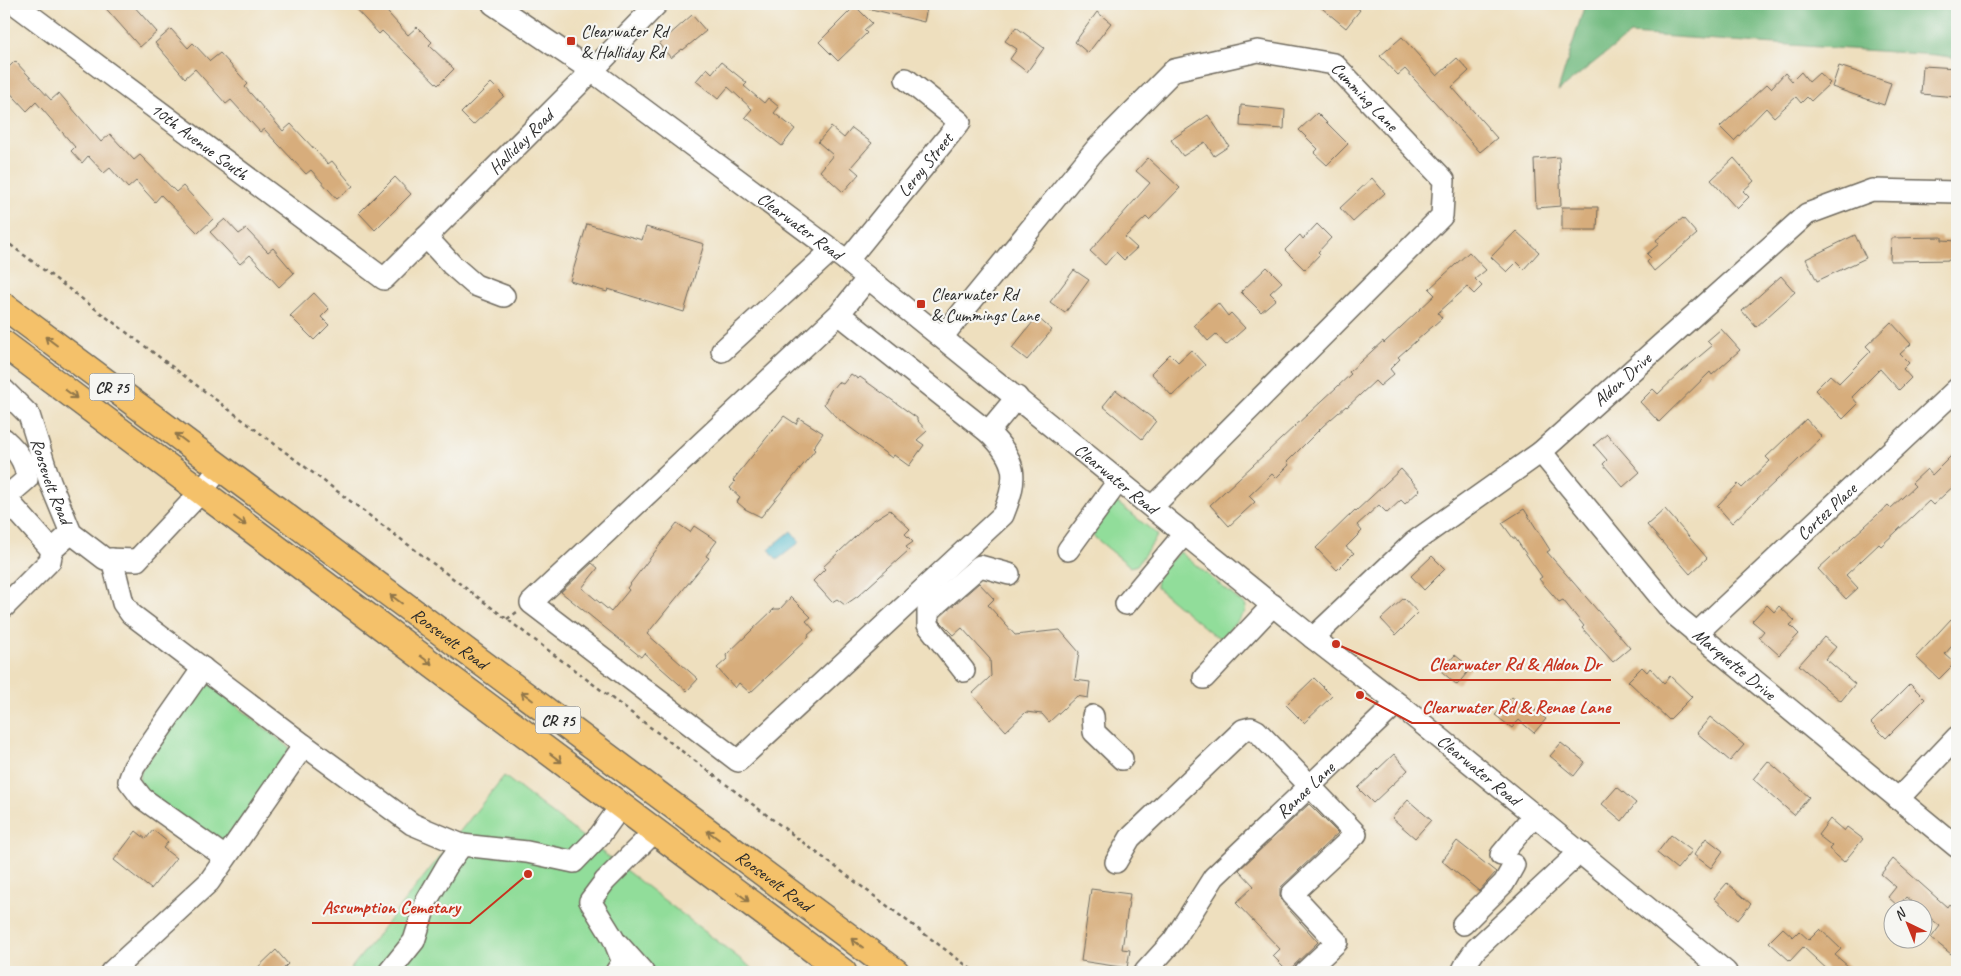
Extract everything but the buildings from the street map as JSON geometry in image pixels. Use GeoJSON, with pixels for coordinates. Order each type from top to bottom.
{"type":"FeatureCollection","features":[{"type":"Feature","properties":{"kind":"main road","name":"Roosevelt Road"},"geometry":{"type":"LineString","coordinates":[[4,306],[896,972]]}},
{"type":"Feature","properties":{"kind":"main road","name":"Roosevelt Road"},"geometry":{"type":"LineString","coordinates":[[4,344],[843,972]]}},
{"type":"Feature","properties":{"kind":"street","name":"10th Avenue South"},"geometry":{"type":"LineString","coordinates":[[15,4],[384,279]]}},
{"type":"Feature","properties":{"kind":"street","name":"Clearwater Road"},"geometry":{"type":"LineString","coordinates":[[493,4],[592,71],[839,255],[1313,638],[1397,703],[1726,972]]}},
{"type":"Feature","properties":{"kind":"street","name":"Halliday Road"},"geometry":{"type":"LineString","coordinates":[[384,279],[657,4]]}},
{"type":"Feature","properties":{"kind":"street","name":"Cumming Lane"},"geometry":{"type":"LineString","coordinates":[[942,337],[1095,150],[1174,70],[1258,51],[1334,64],[1444,180],[1442,216],[1152,507]]}},
{"type":"Feature","properties":{"kind":"street","name":"Leroy Street"},"geometry":{"type":"LineString","coordinates":[[839,255],[960,122],[906,79]]}},
{"type":"Feature","properties":{"kind":"street","name":"Aldon Drive"},"geometry":{"type":"LineString","coordinates":[[1313,638],[1414,542],[1541,452],[1807,214],[1872,190],[1957,192]]}},
{"type":"Feature","properties":{"kind":"street"},"geometry":{"type":"LineString","coordinates":[[426,237],[452,265],[475,284],[504,296]]}},
{"type":"Feature","properties":{"kind":"street"},"geometry":{"type":"LineString","coordinates":[[722,352],[839,255]]}},
{"type":"Feature","properties":{"kind":"street"},"geometry":{"type":"LineString","coordinates":[[840,314],[1002,445],[1010,458],[1013,476],[1010,496],[1003,515],[738,761],[531,603],[840,314],[868,278]]}},
{"type":"Feature","properties":{"kind":"street","name":"Cortez Place"},"geometry":{"type":"LineString","coordinates":[[1696,634],[1957,389]]}},
{"type":"Feature","properties":{"kind":"street","name":"Roosevelt Road"},"geometry":{"type":"LineString","coordinates":[[4,390],[29,415],[50,482],[71,533],[105,559],[137,560],[201,492]]}},
{"type":"Feature","properties":{"kind":"street"},"geometry":{"type":"LineString","coordinates":[[988,432],[1017,397]]}},
{"type":"Feature","properties":{"kind":"street"},"geometry":{"type":"LineString","coordinates":[[4,438],[17,451],[26,470],[27,479],[4,497],[52,550]]}},
{"type":"Feature","properties":{"kind":"street","name":"Marquette Drive"},"geometry":{"type":"LineString","coordinates":[[1541,452],[1676,616],[1957,847]]}},
{"type":"Feature","properties":{"kind":"street"},"geometry":{"type":"LineString","coordinates":[[201,492],[220,468]]}},
{"type":"Feature","properties":{"kind":"street"},"geometry":{"type":"LineString","coordinates":[[1068,550],[1119,480]]}},
{"type":"Feature","properties":{"kind":"street"},"geometry":{"type":"LineString","coordinates":[[4,607],[50,561],[52,550],[71,533]]}},
{"type":"Feature","properties":{"kind":"street"},"geometry":{"type":"LineString","coordinates":[[1126,604],[1185,533]]}},
{"type":"Feature","properties":{"kind":"street"},"geometry":{"type":"LineString","coordinates":[[112,559],[123,603],[131,614],[412,824],[462,846],[526,852],[574,862],[600,835],[621,806]]}},
{"type":"Feature","properties":{"kind":"street"},"geometry":{"type":"LineString","coordinates":[[964,671],[928,625],[928,610],[980,566],[1009,574]]}},
{"type":"Feature","properties":{"kind":"street"},"geometry":{"type":"LineString","coordinates":[[1204,678],[1273,605]]}},
{"type":"Feature","properties":{"kind":"street"},"geometry":{"type":"LineString","coordinates":[[203,668],[134,767],[129,781],[142,798],[225,857]]}},
{"type":"Feature","properties":{"kind":"street","name":"Ranae Lane"},"geometry":{"type":"LineString","coordinates":[[1145,972],[1174,940],[1214,877],[1397,703]]}},
{"type":"Feature","properties":{"kind":"street"},"geometry":{"type":"LineString","coordinates":[[1093,716],[1094,732],[1122,759]]}},
{"type":"Feature","properties":{"kind":"street"},"geometry":{"type":"LineString","coordinates":[[1116,862],[1130,838],[1243,730],[1251,728],[1257,731],[1356,834],[1292,894],[1337,942],[1305,972]]}},
{"type":"Feature","properties":{"kind":"street"},"geometry":{"type":"LineString","coordinates":[[1898,799],[1957,737]]}},
{"type":"Feature","properties":{"kind":"street"},"geometry":{"type":"LineString","coordinates":[[111,972],[209,882],[304,745]]}},
{"type":"Feature","properties":{"kind":"street"},"geometry":{"type":"LineString","coordinates":[[1463,924],[1504,883],[1507,860],[1534,815]]}},
{"type":"Feature","properties":{"kind":"street"},"geometry":{"type":"LineString","coordinates":[[616,972],[623,962],[613,938],[590,901],[605,881],[655,831]]}},
{"type":"Feature","properties":{"kind":"street"},"geometry":{"type":"LineString","coordinates":[[389,972],[414,941],[427,900],[448,864],[462,846]]}},
{"type":"Feature","properties":{"kind":"street"},"geometry":{"type":"LineString","coordinates":[[1462,972],[1476,949],[1580,852]]}},
{"type":"Feature","properties":{"kind":"street"},"geometry":{"type":"LineString","coordinates":[[613,938],[643,972]]}},
{"type":"Feature","properties":{"kind":"path"},"geometry":{"type":"LineString","coordinates":[[4,240],[975,972]]}},
{"type":"Feature","properties":{"kind":"green space"},"geometry":{"type":"Polygon","coordinates":[[[1585,4],[1957,4],[1957,58],[1630,34],[1558,91],[1585,4]]]}},
{"type":"Feature","properties":{"kind":"green space"},"geometry":{"type":"Polygon","coordinates":[[[1114,500],[1158,535],[1137,565],[1131,567],[1093,536],[1093,521],[1114,500]]]}},
{"type":"Feature","properties":{"kind":"green space"},"geometry":{"type":"Polygon","coordinates":[[[1180,552],[1246,606],[1245,612],[1221,638],[1215,636],[1156,587],[1158,572],[1180,552]]]}},
{"type":"Feature","properties":{"kind":"green space"},"geometry":{"type":"Polygon","coordinates":[[[208,683],[290,748],[228,842],[217,842],[144,791],[139,780],[141,771],[202,685],[208,683]]]}},
{"type":"Feature","properties":{"kind":"green space"},"geometry":{"type":"Polygon","coordinates":[[[504,776],[757,972],[348,972],[504,776]]]}},
{"type":"Feature","properties":{"kind":"water"},"geometry":{"type":"Polygon","coordinates":[[[791,531],[800,542],[777,560],[769,549],[791,531]]]}},
{"type":"Feature","properties":{"kind":"place","name":"Clearwater Rd & Halliday Rd"},"geometry":{"type":"Point","coordinates":[571,41]}},
{"type":"Feature","properties":{"kind":"place","name":"Clearwater Rd & Cummings Lane"},"geometry":{"type":"Point","coordinates":[921,304]}},
{"type":"Feature","properties":{"kind":"place","name":"Clearwater Rd & Aldon Dr"},"geometry":{"type":"Point","coordinates":[1336,644]}},
{"type":"Feature","properties":{"kind":"place","name":"Clearwater Rd & Renae Lane"},"geometry":{"type":"Point","coordinates":[1360,695]}},
{"type":"Feature","properties":{"kind":"place","name":"Assumption Cemetary"},"geometry":{"type":"Point","coordinates":[528,874]}}]}
